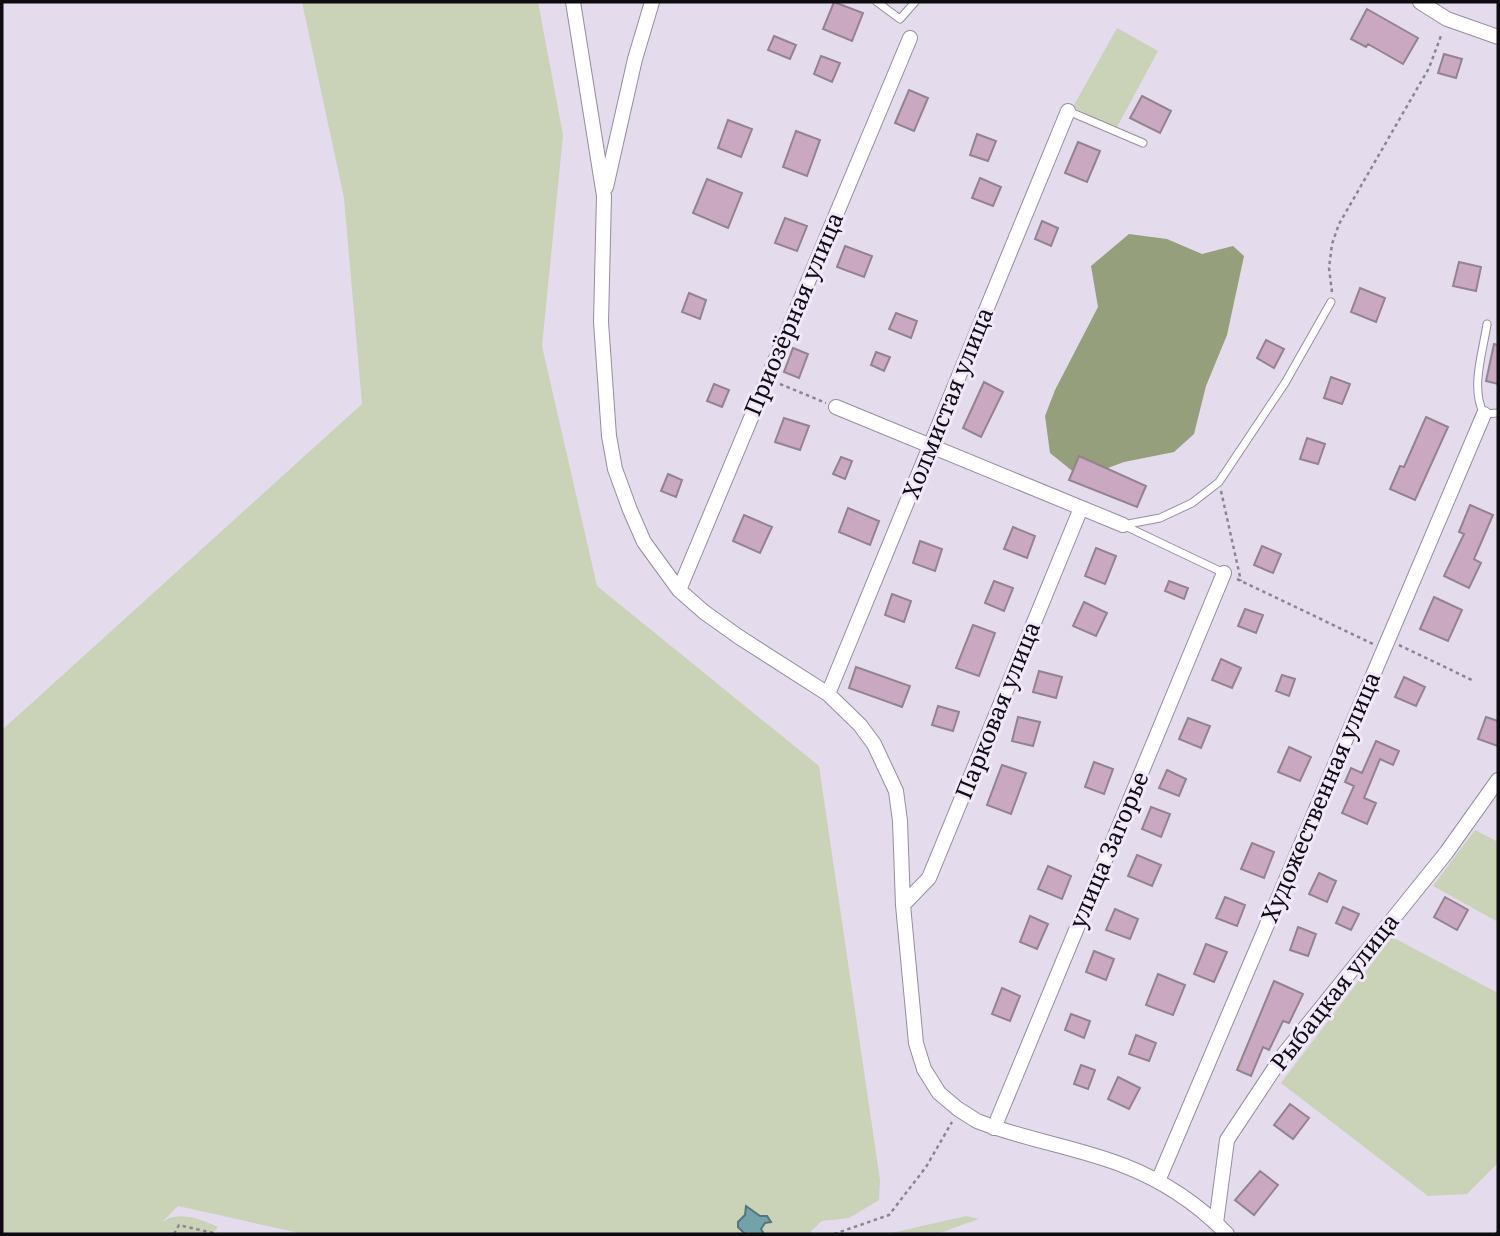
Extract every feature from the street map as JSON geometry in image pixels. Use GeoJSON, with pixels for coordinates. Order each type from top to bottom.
{"type":"FeatureCollection","features":[{"type":"Feature","properties":{"kind":"street"},"geometry":{"type":"LineString","coordinates":[[573,2],[604,196],[601,322],[611,447],[615,469],[644,542],[679,590],[730,631],[828,694],[860,724],[874,744],[896,791],[916,1042],[924,1069],[939,1093],[976,1121],[1124,1165],[1158,1181],[1227,1234]]}},
{"type":"Feature","properties":{"kind":"street"},"geometry":{"type":"LineString","coordinates":[[604,196],[635,59],[652,2]]}},
{"type":"Feature","properties":{"kind":"street"},"geometry":{"type":"LineString","coordinates":[[1420,2],[1447,19],[1498,37]]}},
{"type":"Feature","properties":{"kind":"street","name":"Приозёрная улица"},"geometry":{"type":"LineString","coordinates":[[679,590],[910,38]]}},
{"type":"Feature","properties":{"kind":"street","name":"Холмистая улица"},"geometry":{"type":"LineString","coordinates":[[828,694],[1068,111]]}},
{"type":"Feature","properties":{"kind":"street"},"geometry":{"type":"LineString","coordinates":[[836,407],[1123,525]]}},
{"type":"Feature","properties":{"kind":"street","name":"Художественная улица"},"geometry":{"type":"LineString","coordinates":[[1158,1181],[1385,649],[1491,413]]}},
{"type":"Feature","properties":{"kind":"street","name":"Парковая улица"},"geometry":{"type":"LineString","coordinates":[[903,905],[929,878],[1081,508]]}},
{"type":"Feature","properties":{"kind":"street","name":"улица Загорье"},"geometry":{"type":"LineString","coordinates":[[994,1128],[1224,573]]}},
{"type":"Feature","properties":{"kind":"street","name":"Рыбацкая улица"},"geometry":{"type":"LineString","coordinates":[[1216,1223],[1227,1140],[1284,1054],[1446,853],[1498,780]]}},
{"type":"Feature","properties":{"kind":"lane"},"geometry":{"type":"LineString","coordinates":[[877,2],[900,19],[915,2]]}},
{"type":"Feature","properties":{"kind":"lane"},"geometry":{"type":"LineString","coordinates":[[1068,111],[1143,143]]}},
{"type":"Feature","properties":{"kind":"lane"},"geometry":{"type":"LineString","coordinates":[[1123,525],[1160,519],[1192,503],[1219,482],[1284,383],[1331,302]]}},
{"type":"Feature","properties":{"kind":"lane"},"geometry":{"type":"LineString","coordinates":[[1487,324],[1477,392],[1479,404],[1491,413]]}},
{"type":"Feature","properties":{"kind":"lane"},"geometry":{"type":"LineString","coordinates":[[1123,525],[1224,573]]}},
{"type":"Feature","properties":{"kind":"path"},"geometry":{"type":"LineString","coordinates":[[1331,302],[1329,268],[1332,244],[1339,224],[1429,68],[1447,19]]}},
{"type":"Feature","properties":{"kind":"path"},"geometry":{"type":"LineString","coordinates":[[767,379],[836,407]]}},
{"type":"Feature","properties":{"kind":"path"},"geometry":{"type":"LineString","coordinates":[[1219,482],[1241,581]]}},
{"type":"Feature","properties":{"kind":"path"},"geometry":{"type":"LineString","coordinates":[[1224,573],[1385,649],[1400,645],[1474,681]]}},
{"type":"Feature","properties":{"kind":"path"},"geometry":{"type":"LineString","coordinates":[[834,1234],[889,1215],[926,1167],[958,1109]]}},
{"type":"Feature","properties":{"kind":"path"},"geometry":{"type":"LineString","coordinates":[[174,1234],[179,1225],[217,1234]]}},
{"type":"Feature","properties":{"kind":"green space"},"geometry":{"type":"Polygon","coordinates":[[[302,2],[538,2],[563,135],[542,346],[597,586],[819,766],[880,1180],[879,1200],[849,1218],[822,1221],[808,1234],[304,1234],[178,1206],[162,1222],[183,1216],[218,1227],[212,1234],[2,1234],[2,730],[362,404],[344,198],[302,2]]]}},
{"type":"Feature","properties":{"kind":"green space"},"geometry":{"type":"Polygon","coordinates":[[[1117,28],[1158,51],[1116,129],[1073,107],[1117,28]]]}},
{"type":"Feature","properties":{"kind":"green space"},"geometry":{"type":"Polygon","coordinates":[[[1129,234],[1167,239],[1202,254],[1233,246],[1244,256],[1227,335],[1206,386],[1194,434],[1174,452],[1124,462],[1081,478],[1050,453],[1045,416],[1055,390],[1098,307],[1091,266],[1129,234]]]}},
{"type":"Feature","properties":{"kind":"green space"},"geometry":{"type":"Polygon","coordinates":[[[1475,830],[1498,842],[1498,922],[1433,886],[1475,830]]]}},
{"type":"Feature","properties":{"kind":"green space"},"geometry":{"type":"Polygon","coordinates":[[[1392,937],[1498,993],[1498,1163],[1467,1194],[1428,1196],[1281,1083],[1392,937]]]}},
{"type":"Feature","properties":{"kind":"green space"},"geometry":{"type":"Polygon","coordinates":[[[966,1216],[979,1219],[937,1234],[887,1234],[966,1216]]]}},
{"type":"Feature","properties":{"kind":"water"},"geometry":{"type":"Polygon","coordinates":[[[746,1206],[760,1216],[767,1216],[771,1222],[765,1223],[761,1229],[764,1234],[745,1234],[738,1227],[738,1222],[745,1215],[746,1206]]]}},
{"type":"Feature","properties":{"kind":"building"},"geometry":{"type":"Polygon","coordinates":[[[834,2],[863,13],[852,41],[823,29],[834,2]]]}},
{"type":"Feature","properties":{"kind":"building"},"geometry":{"type":"Polygon","coordinates":[[[1367,9],[1418,38],[1403,64],[1368,44],[1366,47],[1351,39],[1367,9]]]}},
{"type":"Feature","properties":{"kind":"building"},"geometry":{"type":"Polygon","coordinates":[[[774,36],[796,45],[790,59],[768,50],[774,36]]]}},
{"type":"Feature","properties":{"kind":"building"},"geometry":{"type":"Polygon","coordinates":[[[1444,54],[1462,59],[1456,78],[1438,73],[1444,54]]]}},
{"type":"Feature","properties":{"kind":"building"},"geometry":{"type":"Polygon","coordinates":[[[821,56],[840,63],[832,82],[814,74],[821,56]]]}},
{"type":"Feature","properties":{"kind":"building"},"geometry":{"type":"Polygon","coordinates":[[[909,90],[928,98],[914,131],[895,123],[909,90]]]}},
{"type":"Feature","properties":{"kind":"building"},"geometry":{"type":"Polygon","coordinates":[[[1142,96],[1171,111],[1160,133],[1130,118],[1142,96]]]}},
{"type":"Feature","properties":{"kind":"building"},"geometry":{"type":"Polygon","coordinates":[[[728,120],[752,129],[741,157],[718,148],[728,120]]]}},
{"type":"Feature","properties":{"kind":"building"},"geometry":{"type":"Polygon","coordinates":[[[796,131],[820,140],[807,176],[783,167],[796,131]]]}},
{"type":"Feature","properties":{"kind":"building"},"geometry":{"type":"Polygon","coordinates":[[[977,134],[996,141],[988,161],[970,155],[977,134]]]}},
{"type":"Feature","properties":{"kind":"building"},"geometry":{"type":"Polygon","coordinates":[[[1078,142],[1100,151],[1087,182],[1065,173],[1078,142]]]}},
{"type":"Feature","properties":{"kind":"building"},"geometry":{"type":"Polygon","coordinates":[[[980,178],[1001,187],[993,206],[972,198],[980,178]]]}},
{"type":"Feature","properties":{"kind":"building"},"geometry":{"type":"Polygon","coordinates":[[[707,179],[742,193],[728,228],[693,213],[707,179]]]}},
{"type":"Feature","properties":{"kind":"building"},"geometry":{"type":"Polygon","coordinates":[[[785,218],[807,226],[797,251],[775,243],[785,218]]]}},
{"type":"Feature","properties":{"kind":"building"},"geometry":{"type":"Polygon","coordinates":[[[1042,221],[1058,228],[1051,246],[1035,239],[1042,221]]]}},
{"type":"Feature","properties":{"kind":"building"},"geometry":{"type":"Polygon","coordinates":[[[845,246],[872,256],[864,277],[837,267],[845,246]]]}},
{"type":"Feature","properties":{"kind":"building"},"geometry":{"type":"Polygon","coordinates":[[[1459,262],[1481,267],[1476,291],[1453,286],[1459,262]]]}},
{"type":"Feature","properties":{"kind":"building"},"geometry":{"type":"Polygon","coordinates":[[[1360,288],[1385,298],[1376,322],[1351,312],[1360,288]]]}},
{"type":"Feature","properties":{"kind":"building"},"geometry":{"type":"Polygon","coordinates":[[[689,293],[706,300],[700,319],[682,312],[689,293]]]}},
{"type":"Feature","properties":{"kind":"building"},"geometry":{"type":"Polygon","coordinates":[[[896,313],[917,321],[911,338],[889,329],[896,313]]]}},
{"type":"Feature","properties":{"kind":"building"},"geometry":{"type":"Polygon","coordinates":[[[1266,340],[1284,349],[1274,368],[1257,358],[1266,340]]]}},
{"type":"Feature","properties":{"kind":"building"},"geometry":{"type":"Polygon","coordinates":[[[1494,344],[1498,345],[1498,384],[1486,381],[1494,344]]]}},
{"type":"Feature","properties":{"kind":"building"},"geometry":{"type":"Polygon","coordinates":[[[793,348],[808,354],[799,378],[784,372],[793,348]]]}},
{"type":"Feature","properties":{"kind":"building"},"geometry":{"type":"Polygon","coordinates":[[[876,352],[890,357],[884,371],[871,365],[876,352]]]}},
{"type":"Feature","properties":{"kind":"building"},"geometry":{"type":"Polygon","coordinates":[[[1331,377],[1350,384],[1342,404],[1324,398],[1331,377]]]}},
{"type":"Feature","properties":{"kind":"building"},"geometry":{"type":"Polygon","coordinates":[[[984,382],[1003,392],[981,437],[963,428],[984,382]]]}},
{"type":"Feature","properties":{"kind":"building"},"geometry":{"type":"Polygon","coordinates":[[[714,384],[729,390],[722,407],[707,401],[714,384]]]}},
{"type":"Feature","properties":{"kind":"building"},"geometry":{"type":"Polygon","coordinates":[[[1426,417],[1448,427],[1415,500],[1390,489],[1400,466],[1404,467],[1426,417]]]}},
{"type":"Feature","properties":{"kind":"building"},"geometry":{"type":"Polygon","coordinates":[[[784,418],[809,426],[800,450],[775,442],[784,418]]]}},
{"type":"Feature","properties":{"kind":"building"},"geometry":{"type":"Polygon","coordinates":[[[1307,438],[1325,444],[1318,464],[1300,459],[1307,438]]]}},
{"type":"Feature","properties":{"kind":"building"},"geometry":{"type":"Polygon","coordinates":[[[1079,456],[1146,486],[1137,507],[1069,480],[1079,456]]]}},
{"type":"Feature","properties":{"kind":"building"},"geometry":{"type":"Polygon","coordinates":[[[841,457],[852,461],[845,479],[833,474],[841,457]]]}},
{"type":"Feature","properties":{"kind":"building"},"geometry":{"type":"Polygon","coordinates":[[[668,474],[682,480],[676,497],[661,491],[668,474]]]}},
{"type":"Feature","properties":{"kind":"building"},"geometry":{"type":"Polygon","coordinates":[[[1470,505],[1493,515],[1474,559],[1481,563],[1469,588],[1444,576],[1464,534],[1459,532],[1470,505]]]}},
{"type":"Feature","properties":{"kind":"building"},"geometry":{"type":"Polygon","coordinates":[[[848,508],[879,521],[870,545],[839,532],[848,508]]]}},
{"type":"Feature","properties":{"kind":"building"},"geometry":{"type":"Polygon","coordinates":[[[744,515],[772,527],[760,553],[733,541],[744,515]]]}},
{"type":"Feature","properties":{"kind":"building"},"geometry":{"type":"Polygon","coordinates":[[[1013,527],[1035,536],[1027,558],[1004,549],[1013,527]]]}},
{"type":"Feature","properties":{"kind":"building"},"geometry":{"type":"Polygon","coordinates":[[[920,541],[942,549],[935,571],[913,563],[920,541]]]}},
{"type":"Feature","properties":{"kind":"building"},"geometry":{"type":"Polygon","coordinates":[[[1262,546],[1281,554],[1273,573],[1254,565],[1262,546]]]}},
{"type":"Feature","properties":{"kind":"building"},"geometry":{"type":"Polygon","coordinates":[[[1096,548],[1116,556],[1105,584],[1085,576],[1096,548]]]}},
{"type":"Feature","properties":{"kind":"building"},"geometry":{"type":"Polygon","coordinates":[[[994,581],[1013,588],[1004,611],[985,603],[994,581]]]}},
{"type":"Feature","properties":{"kind":"building"},"geometry":{"type":"Polygon","coordinates":[[[1169,581],[1188,588],[1184,599],[1165,591],[1169,581]]]}},
{"type":"Feature","properties":{"kind":"building"},"geometry":{"type":"Polygon","coordinates":[[[892,594],[911,601],[904,622],[885,615],[892,594]]]}},
{"type":"Feature","properties":{"kind":"building"},"geometry":{"type":"Polygon","coordinates":[[[1434,597],[1462,610],[1448,641],[1420,629],[1434,597]]]}},
{"type":"Feature","properties":{"kind":"building"},"geometry":{"type":"Polygon","coordinates":[[[1084,602],[1107,613],[1096,636],[1073,626],[1084,602]]]}},
{"type":"Feature","properties":{"kind":"building"},"geometry":{"type":"Polygon","coordinates":[[[1245,609],[1263,615],[1256,633],[1238,626],[1245,609]]]}},
{"type":"Feature","properties":{"kind":"building"},"geometry":{"type":"Polygon","coordinates":[[[973,625],[995,633],[979,676],[956,668],[973,625]]]}},
{"type":"Feature","properties":{"kind":"building"},"geometry":{"type":"Polygon","coordinates":[[[1221,659],[1241,668],[1232,688],[1212,680],[1221,659]]]}},
{"type":"Feature","properties":{"kind":"building"},"geometry":{"type":"Polygon","coordinates":[[[856,667],[910,686],[902,707],[849,688],[856,667]]]}},
{"type":"Feature","properties":{"kind":"building"},"geometry":{"type":"Polygon","coordinates":[[[1039,671],[1062,677],[1056,698],[1033,692],[1039,671]]]}},
{"type":"Feature","properties":{"kind":"building"},"geometry":{"type":"Polygon","coordinates":[[[1282,675],[1295,679],[1289,696],[1276,691],[1282,675]]]}},
{"type":"Feature","properties":{"kind":"building"},"geometry":{"type":"Polygon","coordinates":[[[1404,677],[1425,687],[1416,706],[1395,697],[1404,677]]]}},
{"type":"Feature","properties":{"kind":"building"},"geometry":{"type":"Polygon","coordinates":[[[938,706],[959,712],[953,731],[932,725],[938,706]]]}},
{"type":"Feature","properties":{"kind":"building"},"geometry":{"type":"Polygon","coordinates":[[[1018,717],[1040,722],[1033,746],[1012,741],[1018,717]]]}},
{"type":"Feature","properties":{"kind":"building"},"geometry":{"type":"Polygon","coordinates":[[[1486,717],[1498,721],[1498,746],[1478,739],[1486,717]]]}},
{"type":"Feature","properties":{"kind":"building"},"geometry":{"type":"Polygon","coordinates":[[[1188,718],[1210,726],[1201,748],[1179,739],[1188,718]]]}},
{"type":"Feature","properties":{"kind":"building"},"geometry":{"type":"Polygon","coordinates":[[[1376,741],[1399,751],[1393,765],[1380,759],[1364,798],[1376,803],[1367,824],[1342,813],[1354,786],[1345,782],[1351,768],[1362,773],[1376,741]]]}},
{"type":"Feature","properties":{"kind":"building"},"geometry":{"type":"Polygon","coordinates":[[[1289,747],[1311,757],[1300,781],[1278,772],[1289,747]]]}},
{"type":"Feature","properties":{"kind":"building"},"geometry":{"type":"Polygon","coordinates":[[[1094,762],[1113,769],[1104,794],[1085,787],[1094,762]]]}},
{"type":"Feature","properties":{"kind":"building"},"geometry":{"type":"Polygon","coordinates":[[[1002,765],[1026,773],[1011,814],[987,805],[1002,765]]]}},
{"type":"Feature","properties":{"kind":"building"},"geometry":{"type":"Polygon","coordinates":[[[1167,770],[1186,779],[1179,796],[1159,788],[1167,770]]]}},
{"type":"Feature","properties":{"kind":"building"},"geometry":{"type":"Polygon","coordinates":[[[1151,807],[1170,814],[1161,837],[1142,829],[1151,807]]]}},
{"type":"Feature","properties":{"kind":"building"},"geometry":{"type":"Polygon","coordinates":[[[1252,843],[1274,852],[1264,878],[1241,869],[1252,843]]]}},
{"type":"Feature","properties":{"kind":"building"},"geometry":{"type":"Polygon","coordinates":[[[1137,855],[1161,865],[1152,886],[1128,876],[1137,855]]]}},
{"type":"Feature","properties":{"kind":"building"},"geometry":{"type":"Polygon","coordinates":[[[1048,866],[1071,876],[1062,899],[1038,889],[1048,866]]]}},
{"type":"Feature","properties":{"kind":"building"},"geometry":{"type":"Polygon","coordinates":[[[1319,873],[1336,881],[1327,902],[1309,894],[1319,873]]]}},
{"type":"Feature","properties":{"kind":"building"},"geometry":{"type":"Polygon","coordinates":[[[1225,897],[1245,905],[1237,926],[1216,918],[1225,897]]]}},
{"type":"Feature","properties":{"kind":"building"},"geometry":{"type":"Polygon","coordinates":[[[1445,897],[1468,910],[1457,930],[1434,917],[1445,897]]]}},
{"type":"Feature","properties":{"kind":"building"},"geometry":{"type":"Polygon","coordinates":[[[1343,907],[1359,914],[1351,930],[1336,923],[1343,907]]]}},
{"type":"Feature","properties":{"kind":"building"},"geometry":{"type":"Polygon","coordinates":[[[1115,909],[1138,919],[1130,939],[1106,930],[1115,909]]]}},
{"type":"Feature","properties":{"kind":"building"},"geometry":{"type":"Polygon","coordinates":[[[1030,916],[1048,924],[1037,949],[1020,942],[1030,916]]]}},
{"type":"Feature","properties":{"kind":"building"},"geometry":{"type":"Polygon","coordinates":[[[1298,927],[1316,934],[1308,956],[1290,950],[1298,927]]]}},
{"type":"Feature","properties":{"kind":"building"},"geometry":{"type":"Polygon","coordinates":[[[1206,944],[1227,952],[1214,982],[1194,974],[1206,944]]]}},
{"type":"Feature","properties":{"kind":"building"},"geometry":{"type":"Polygon","coordinates":[[[1094,951],[1114,959],[1106,980],[1086,972],[1094,951]]]}},
{"type":"Feature","properties":{"kind":"building"},"geometry":{"type":"Polygon","coordinates":[[[1158,974],[1185,985],[1173,1015],[1146,1005],[1158,974]]]}},
{"type":"Feature","properties":{"kind":"building"},"geometry":{"type":"Polygon","coordinates":[[[1274,981],[1303,994],[1289,1023],[1283,1021],[1269,1050],[1263,1047],[1251,1076],[1237,1070],[1274,981]]]}},
{"type":"Feature","properties":{"kind":"building"},"geometry":{"type":"Polygon","coordinates":[[[1002,988],[1020,996],[1010,1021],[992,1014],[1002,988]]]}},
{"type":"Feature","properties":{"kind":"building"},"geometry":{"type":"Polygon","coordinates":[[[1071,1014],[1090,1021],[1084,1038],[1065,1030],[1071,1014]]]}},
{"type":"Feature","properties":{"kind":"building"},"geometry":{"type":"Polygon","coordinates":[[[1136,1035],[1156,1043],[1149,1061],[1129,1054],[1136,1035]]]}},
{"type":"Feature","properties":{"kind":"building"},"geometry":{"type":"Polygon","coordinates":[[[1081,1065],[1095,1070],[1088,1089],[1074,1084],[1081,1065]]]}},
{"type":"Feature","properties":{"kind":"building"},"geometry":{"type":"Polygon","coordinates":[[[1118,1077],[1140,1088],[1129,1109],[1108,1099],[1118,1077]]]}},
{"type":"Feature","properties":{"kind":"building"},"geometry":{"type":"Polygon","coordinates":[[[1290,1104],[1309,1118],[1293,1139],[1274,1125],[1290,1104]]]}},
{"type":"Feature","properties":{"kind":"building"},"geometry":{"type":"Polygon","coordinates":[[[1260,1171],[1278,1185],[1254,1215],[1235,1200],[1260,1171]]]}}]}
